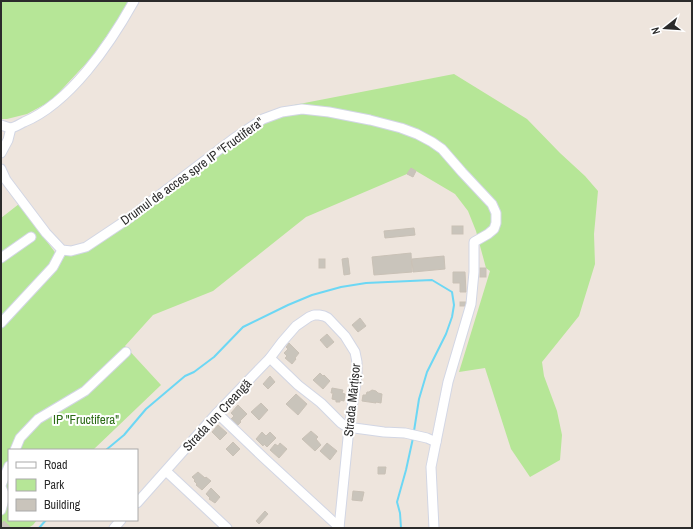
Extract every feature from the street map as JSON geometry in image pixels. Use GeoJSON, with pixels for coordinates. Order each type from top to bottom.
{"type":"FeatureCollection","features":[{"type":"Feature","properties":{"kind":"street"},"geometry":{"type":"LineString","coordinates":[[1,141],[11,128],[34,118],[67,93],[97,58],[134,1]]}},
{"type":"Feature","properties":{"kind":"street","name":"Drumul de acces spre IP \"Fructifera\""},"geometry":{"type":"LineString","coordinates":[[62,250],[86,247],[128,219],[233,139],[263,119],[282,112],[302,109],[335,113],[370,120],[417,134],[442,149],[492,204],[496,213],[496,223],[494,229],[474,242],[474,272],[471,304],[448,382],[436,442]]}},
{"type":"Feature","properties":{"kind":"street"},"geometry":{"type":"LineString","coordinates":[[1,125],[11,128]]}},
{"type":"Feature","properties":{"kind":"street"},"geometry":{"type":"LineString","coordinates":[[1,153],[8,140],[11,128]]}},
{"type":"Feature","properties":{"kind":"street"},"geometry":{"type":"LineString","coordinates":[[1,169],[6,180],[46,233],[62,250],[53,266],[1,323]]}},
{"type":"Feature","properties":{"kind":"street"},"geometry":{"type":"LineString","coordinates":[[1,258],[31,237]]}},
{"type":"Feature","properties":{"kind":"street","name":"Strada Mărțișor"},"geometry":{"type":"LineString","coordinates":[[296,326],[308,317],[314,315],[324,316],[328,318],[345,336],[355,352],[357,375],[349,428],[339,528]]}},
{"type":"Feature","properties":{"kind":"street","name":"Strada Ion Creangă"},"geometry":{"type":"LineString","coordinates":[[138,502],[217,412],[270,358],[296,326]]}},
{"type":"Feature","properties":{"kind":"street"},"geometry":{"type":"LineString","coordinates":[[15,449],[20,438],[38,419],[85,391],[126,352]]}},
{"type":"Feature","properties":{"kind":"street"},"geometry":{"type":"LineString","coordinates":[[270,358],[298,385],[321,403],[341,423],[349,428],[405,433],[427,438],[436,442],[431,467],[434,528]]}},
{"type":"Feature","properties":{"kind":"street"},"geometry":{"type":"LineString","coordinates":[[217,412],[339,528]]}},
{"type":"Feature","properties":{"kind":"street"},"geometry":{"type":"LineString","coordinates":[[1,510],[5,496],[1,486],[8,468]]}},
{"type":"Feature","properties":{"kind":"street"},"geometry":{"type":"LineString","coordinates":[[166,471],[224,527]]}},
{"type":"Feature","properties":{"kind":"green space"},"geometry":{"type":"Polygon","coordinates":[[[1,1],[129,1],[92,57],[51,101],[27,114],[1,119],[1,1]]]}},
{"type":"Feature","properties":{"kind":"green space","name":"IP \"Fructifera\""},"geometry":{"type":"Polygon","coordinates":[[[454,74],[527,119],[585,176],[598,191],[594,234],[595,264],[579,316],[542,362],[544,376],[557,411],[562,435],[560,460],[530,477],[511,449],[485,368],[459,372],[490,271],[486,268],[476,231],[468,211],[455,194],[411,168],[407,174],[306,217],[213,291],[153,315],[125,346],[161,385],[94,449],[8,449],[8,521],[36,521],[28,528],[1,528],[1,218],[19,204],[60,259],[65,254],[90,250],[249,132],[269,121],[296,113],[294,105],[454,74]]]}},
{"type":"Feature","properties":{"kind":"building"},"geometry":{"type":"Polygon","coordinates":[[[411,168],[416,171],[413,177],[407,174],[411,168]]]}},
{"type":"Feature","properties":{"kind":"building"},"geometry":{"type":"Polygon","coordinates":[[[452,226],[463,226],[463,234],[452,234],[452,226]]]}},
{"type":"Feature","properties":{"kind":"building"},"geometry":{"type":"Polygon","coordinates":[[[414,228],[415,235],[385,238],[384,231],[414,228]]]}},
{"type":"Feature","properties":{"kind":"building"},"geometry":{"type":"Polygon","coordinates":[[[411,253],[412,272],[374,275],[372,257],[411,253]]]}},
{"type":"Feature","properties":{"kind":"building"},"geometry":{"type":"Polygon","coordinates":[[[444,256],[445,269],[413,272],[412,259],[444,256]]]}},
{"type":"Feature","properties":{"kind":"building"},"geometry":{"type":"Polygon","coordinates":[[[348,258],[350,274],[344,275],[342,259],[348,258]]]}},
{"type":"Feature","properties":{"kind":"building"},"geometry":{"type":"Polygon","coordinates":[[[319,259],[325,259],[325,268],[319,268],[319,259]]]}},
{"type":"Feature","properties":{"kind":"building"},"geometry":{"type":"Polygon","coordinates":[[[480,268],[486,268],[486,277],[480,277],[480,268]]]}},
{"type":"Feature","properties":{"kind":"building"},"geometry":{"type":"Polygon","coordinates":[[[453,272],[465,272],[466,292],[460,292],[460,283],[453,283],[453,272]]]}},
{"type":"Feature","properties":{"kind":"building"},"geometry":{"type":"Polygon","coordinates":[[[460,302],[468,302],[468,306],[460,306],[460,302]]]}},
{"type":"Feature","properties":{"kind":"building"},"geometry":{"type":"Polygon","coordinates":[[[360,318],[366,326],[358,332],[352,325],[360,318]]]}},
{"type":"Feature","properties":{"kind":"building"},"geometry":{"type":"Polygon","coordinates":[[[327,334],[334,342],[327,348],[320,340],[327,334]]]}},
{"type":"Feature","properties":{"kind":"building"},"geometry":{"type":"Polygon","coordinates":[[[289,343],[299,353],[292,364],[285,358],[287,356],[284,353],[288,349],[286,347],[289,343]]]}},
{"type":"Feature","properties":{"kind":"building"},"geometry":{"type":"Polygon","coordinates":[[[320,373],[330,381],[323,389],[313,380],[320,373]]]}},
{"type":"Feature","properties":{"kind":"building"},"geometry":{"type":"Polygon","coordinates":[[[270,376],[275,382],[268,389],[263,384],[270,376]]]}},
{"type":"Feature","properties":{"kind":"building"},"geometry":{"type":"Polygon","coordinates":[[[332,388],[343,390],[342,393],[345,394],[344,401],[340,400],[340,402],[336,402],[336,400],[332,399],[332,388]]]}},
{"type":"Feature","properties":{"kind":"building"},"geometry":{"type":"Polygon","coordinates":[[[372,390],[382,394],[381,403],[362,401],[363,395],[366,395],[367,392],[372,390]]]}},
{"type":"Feature","properties":{"kind":"building"},"geometry":{"type":"Polygon","coordinates":[[[296,394],[307,404],[298,415],[286,404],[296,394]]]}},
{"type":"Feature","properties":{"kind":"building"},"geometry":{"type":"Polygon","coordinates":[[[261,403],[268,410],[259,420],[251,412],[261,403]]]}},
{"type":"Feature","properties":{"kind":"building"},"geometry":{"type":"Polygon","coordinates":[[[238,405],[247,414],[237,426],[230,420],[234,416],[231,413],[238,405]]]}},
{"type":"Feature","properties":{"kind":"building"},"geometry":{"type":"Polygon","coordinates":[[[218,425],[227,433],[220,440],[212,432],[218,425]]]}},
{"type":"Feature","properties":{"kind":"building"},"geometry":{"type":"Polygon","coordinates":[[[311,431],[318,437],[316,439],[321,445],[315,451],[302,439],[311,431]]]}},
{"type":"Feature","properties":{"kind":"building"},"geometry":{"type":"Polygon","coordinates":[[[262,432],[266,436],[270,432],[276,438],[267,447],[264,444],[263,446],[256,439],[262,432]]]}},
{"type":"Feature","properties":{"kind":"building"},"geometry":{"type":"Polygon","coordinates":[[[233,442],[240,449],[233,456],[226,449],[233,442]]]}},
{"type":"Feature","properties":{"kind":"building"},"geometry":{"type":"Polygon","coordinates":[[[280,443],[287,449],[279,458],[270,450],[275,444],[278,446],[280,443]]]}},
{"type":"Feature","properties":{"kind":"building"},"geometry":{"type":"Polygon","coordinates":[[[327,443],[337,451],[330,460],[320,451],[327,443]]]}},
{"type":"Feature","properties":{"kind":"building"},"geometry":{"type":"Polygon","coordinates":[[[378,467],[386,467],[385,474],[378,474],[378,467]]]}},
{"type":"Feature","properties":{"kind":"building"},"geometry":{"type":"Polygon","coordinates":[[[198,472],[211,481],[202,490],[196,485],[195,480],[192,477],[198,472]]]}},
{"type":"Feature","properties":{"kind":"building"},"geometry":{"type":"Polygon","coordinates":[[[211,488],[220,497],[215,503],[209,499],[210,498],[206,494],[211,488]]]}},
{"type":"Feature","properties":{"kind":"building"},"geometry":{"type":"Polygon","coordinates":[[[353,491],[364,492],[362,501],[352,500],[353,491]]]}},
{"type":"Feature","properties":{"kind":"building"},"geometry":{"type":"Polygon","coordinates":[[[265,511],[268,514],[259,524],[256,521],[265,511]]]}},
{"type":"Feature","properties":{"kind":"building"},"geometry":{"type":"Polygon","coordinates":[[[4,521],[11,528],[1,528],[4,521]]]}},
{"type":"Feature","properties":{"kind":"waterway"},"geometry":{"type":"LineString","coordinates":[[107,449],[124,435],[146,409],[185,376],[194,372],[214,357],[243,327],[312,295],[341,287],[366,283],[432,280],[452,292],[454,305],[452,317],[446,334],[427,372],[419,399],[414,431]]}},
{"type":"Feature","properties":{"kind":"waterway"},"geometry":{"type":"LineString","coordinates":[[401,528],[400,513],[397,502],[413,438]]}},
{"type":"Feature","properties":{"kind":"waterway"},"geometry":{"type":"LineString","coordinates":[[39,528],[45,521]]}}]}
